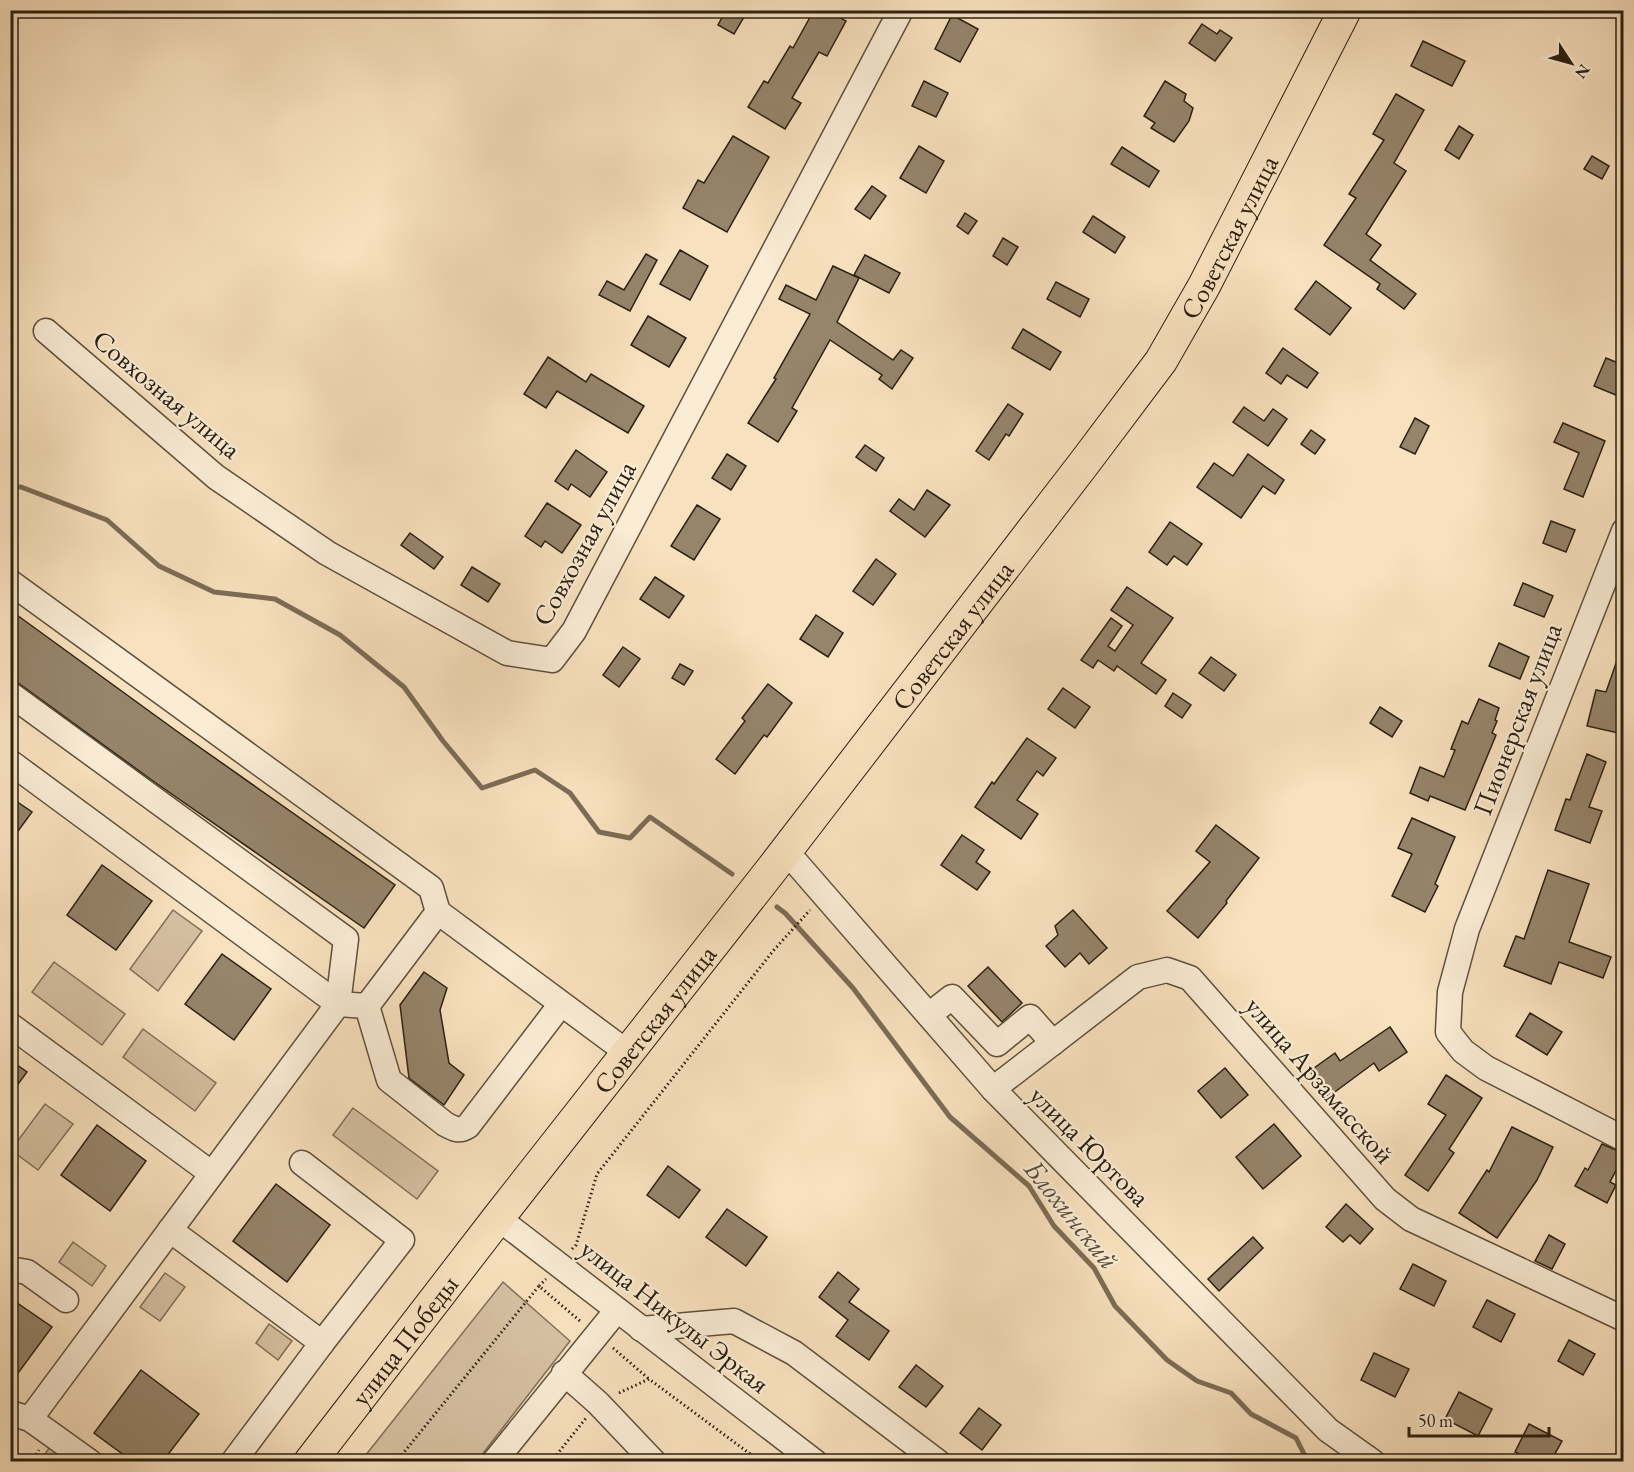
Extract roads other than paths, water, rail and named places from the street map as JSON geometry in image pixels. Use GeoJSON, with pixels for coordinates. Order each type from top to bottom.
{"type":"FeatureCollection","features":[{"type":"Feature","properties":{"kind":"main road","name":"Советская улица"},"geometry":{"type":"LineString","coordinates":[[498,1218],[786,851],[1161,361],[1210,276],[1345,10]]}},
{"type":"Feature","properties":{"kind":"main road","name":"улица Победы"},"geometry":{"type":"LineString","coordinates":[[310,1461],[498,1218]]}},
{"type":"Feature","properties":{"kind":"street","name":"Совхозная улица"},"geometry":{"type":"LineString","coordinates":[[46,331],[216,477],[327,553],[507,653],[552,660],[579,620],[901,10]]}},
{"type":"Feature","properties":{"kind":"street","name":"Пионерская улица"},"geometry":{"type":"LineString","coordinates":[[1623,531],[1467,929],[1450,992],[1448,1032],[1463,1051],[1486,1068],[1623,1139]]}},
{"type":"Feature","properties":{"kind":"street"},"geometry":{"type":"LineString","coordinates":[[10,582],[431,888],[438,912],[628,1053]]}},
{"type":"Feature","properties":{"kind":"street"},"geometry":{"type":"LineString","coordinates":[[10,694],[346,939],[338,1004],[170,1230],[20,1416],[90,1461]]}},
{"type":"Feature","properties":{"kind":"street"},"geometry":{"type":"LineString","coordinates":[[10,762],[338,1004],[367,1006]]}},
{"type":"Feature","properties":{"kind":"street","name":"улица Юртова"},"geometry":{"type":"LineString","coordinates":[[786,851],[993,1089],[1328,1430],[1373,1461]]}},
{"type":"Feature","properties":{"kind":"street"},"geometry":{"type":"LineString","coordinates":[[367,1006],[438,912]]}},
{"type":"Feature","properties":{"kind":"street","name":"улица Арзамасской"},"geometry":{"type":"LineString","coordinates":[[993,1089],[1138,977],[1167,970],[1190,978],[1385,1199],[1411,1218],[1623,1319]]}},
{"type":"Feature","properties":{"kind":"street"},"geometry":{"type":"LineString","coordinates":[[929,1015],[952,997],[997,1044],[1030,1017],[1053,1043]]}},
{"type":"Feature","properties":{"kind":"street"},"geometry":{"type":"LineString","coordinates":[[367,1006],[389,1080],[445,1124],[461,1130],[468,1126],[561,1004]]}},
{"type":"Feature","properties":{"kind":"street"},"geometry":{"type":"LineString","coordinates":[[10,1025],[211,1173]]}},
{"type":"Feature","properties":{"kind":"street"},"geometry":{"type":"LineString","coordinates":[[233,1461],[402,1240],[302,1163]]}},
{"type":"Feature","properties":{"kind":"street","name":"улица Никулы Эркая"},"geometry":{"type":"LineString","coordinates":[[498,1218],[816,1461]]}},
{"type":"Feature","properties":{"kind":"street"},"geometry":{"type":"LineString","coordinates":[[170,1230],[322,1343]]}},
{"type":"Feature","properties":{"kind":"street"},"geometry":{"type":"LineString","coordinates":[[10,1269],[27,1272],[66,1300]]}},
{"type":"Feature","properties":{"kind":"street"},"geometry":{"type":"LineString","coordinates":[[494,1461],[617,1310]]}},
{"type":"Feature","properties":{"kind":"street"},"geometry":{"type":"LineString","coordinates":[[642,1329],[734,1321],[794,1353],[938,1461]]}},
{"type":"Feature","properties":{"kind":"street"},"geometry":{"type":"LineString","coordinates":[[564,1374],[598,1403],[654,1461]]}},
{"type":"Feature","properties":{"kind":"waterway","name":"Блохинский"},"geometry":{"type":"LineString","coordinates":[[10,487],[21,487],[107,520],[159,566],[214,592],[275,599],[340,635],[404,687],[443,741],[482,788],[535,770],[570,793],[599,832],[630,838],[650,817],[732,874]]}},
{"type":"Feature","properties":{"kind":"waterway","name":"Блохинский"},"geometry":{"type":"LineString","coordinates":[[777,907],[853,988],[950,1117],[1029,1186],[1054,1226],[1094,1268],[1115,1306],[1167,1360],[1197,1381],[1231,1393],[1251,1414],[1296,1438],[1308,1462]]}}]}
